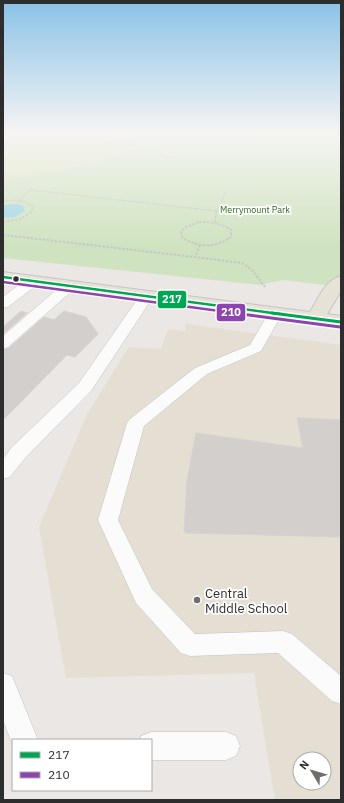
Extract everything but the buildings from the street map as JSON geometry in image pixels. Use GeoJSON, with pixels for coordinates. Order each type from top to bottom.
{"type":"FeatureCollection","features":[{"type":"Feature","properties":{"kind":"main road"},"geometry":{"type":"LineString","coordinates":[[3,277],[68,287],[341,322]]}},
{"type":"Feature","properties":{"kind":"main road"},"geometry":{"type":"LineString","coordinates":[[315,319],[333,290],[341,281]]}},
{"type":"Feature","properties":{"kind":"lane"},"geometry":{"type":"LineString","coordinates":[[3,304],[33,281]]}},
{"type":"Feature","properties":{"kind":"lane"},"geometry":{"type":"LineString","coordinates":[[3,344],[68,287]]}},
{"type":"Feature","properties":{"kind":"lane"},"geometry":{"type":"LineString","coordinates":[[3,472],[19,452],[85,387],[146,297]]}},
{"type":"Feature","properties":{"kind":"lane"},"geometry":{"type":"LineString","coordinates":[[275,314],[256,348],[201,371],[136,423],[108,520],[144,596],[190,645],[283,642],[341,692]]}},
{"type":"Feature","properties":{"kind":"lane"},"geometry":{"type":"LineString","coordinates":[[3,685],[24,739]]}},
{"type":"Feature","properties":{"kind":"lane"},"geometry":{"type":"LineString","coordinates":[[152,746],[226,746]]}},
{"type":"Feature","properties":{"kind":"path"},"geometry":{"type":"LineString","coordinates":[[19,201],[30,190],[216,211]]}},
{"type":"Feature","properties":{"kind":"path"},"geometry":{"type":"LineString","coordinates":[[215,222],[216,211],[227,190]]}},
{"type":"Feature","properties":{"kind":"path"},"geometry":{"type":"LineString","coordinates":[[3,201],[19,201],[31,204],[33,208],[33,211],[25,218],[3,222]]}},
{"type":"Feature","properties":{"kind":"path"},"geometry":{"type":"LineString","coordinates":[[215,222],[231,230],[232,237],[223,243],[200,245],[182,237],[180,233],[182,229],[191,224],[215,222]]}},
{"type":"Feature","properties":{"kind":"path"},"geometry":{"type":"LineString","coordinates":[[3,235],[242,263],[248,266],[265,287]]}},
{"type":"Feature","properties":{"kind":"path"},"geometry":{"type":"LineString","coordinates":[[195,257],[200,245]]}},
{"type":"Feature","properties":{"kind":"shaded area","name":"Central Middle School"},"geometry":{"type":"Polygon","coordinates":[[[186,324],[341,345],[341,800],[275,800],[254,673],[66,678],[39,527],[87,414],[129,347],[161,349],[168,329],[185,331],[186,324]]]}},
{"type":"Feature","properties":{"kind":"green space","name":"Merrymount Park"},"geometry":{"type":"Polygon","coordinates":[[[3,170],[341,170],[341,287],[283,280],[260,285],[3,258],[3,170]]]}},
{"type":"Feature","properties":{"kind":"green space"},"geometry":{"type":"Polygon","coordinates":[[[3,170],[59,170],[32,176],[3,178],[3,170]]]}},
{"type":"Feature","properties":{"kind":"water"},"geometry":{"type":"Polygon","coordinates":[[[16,204],[23,206],[25,211],[15,217],[3,218],[3,205],[16,204]]]}},
{"type":"Feature","properties":{"kind":"transit line","name":"217"},"geometry":{"type":"LineString","coordinates":[[3,277],[341,322]]}},
{"type":"Feature","properties":{"kind":"transit line","name":"210"},"geometry":{"type":"LineString","coordinates":[[3,282],[340,327]]}},
{"type":"Feature","properties":{"kind":"place","name":"Central Middle School"},"geometry":{"type":"Point","coordinates":[197,600]}}]}
